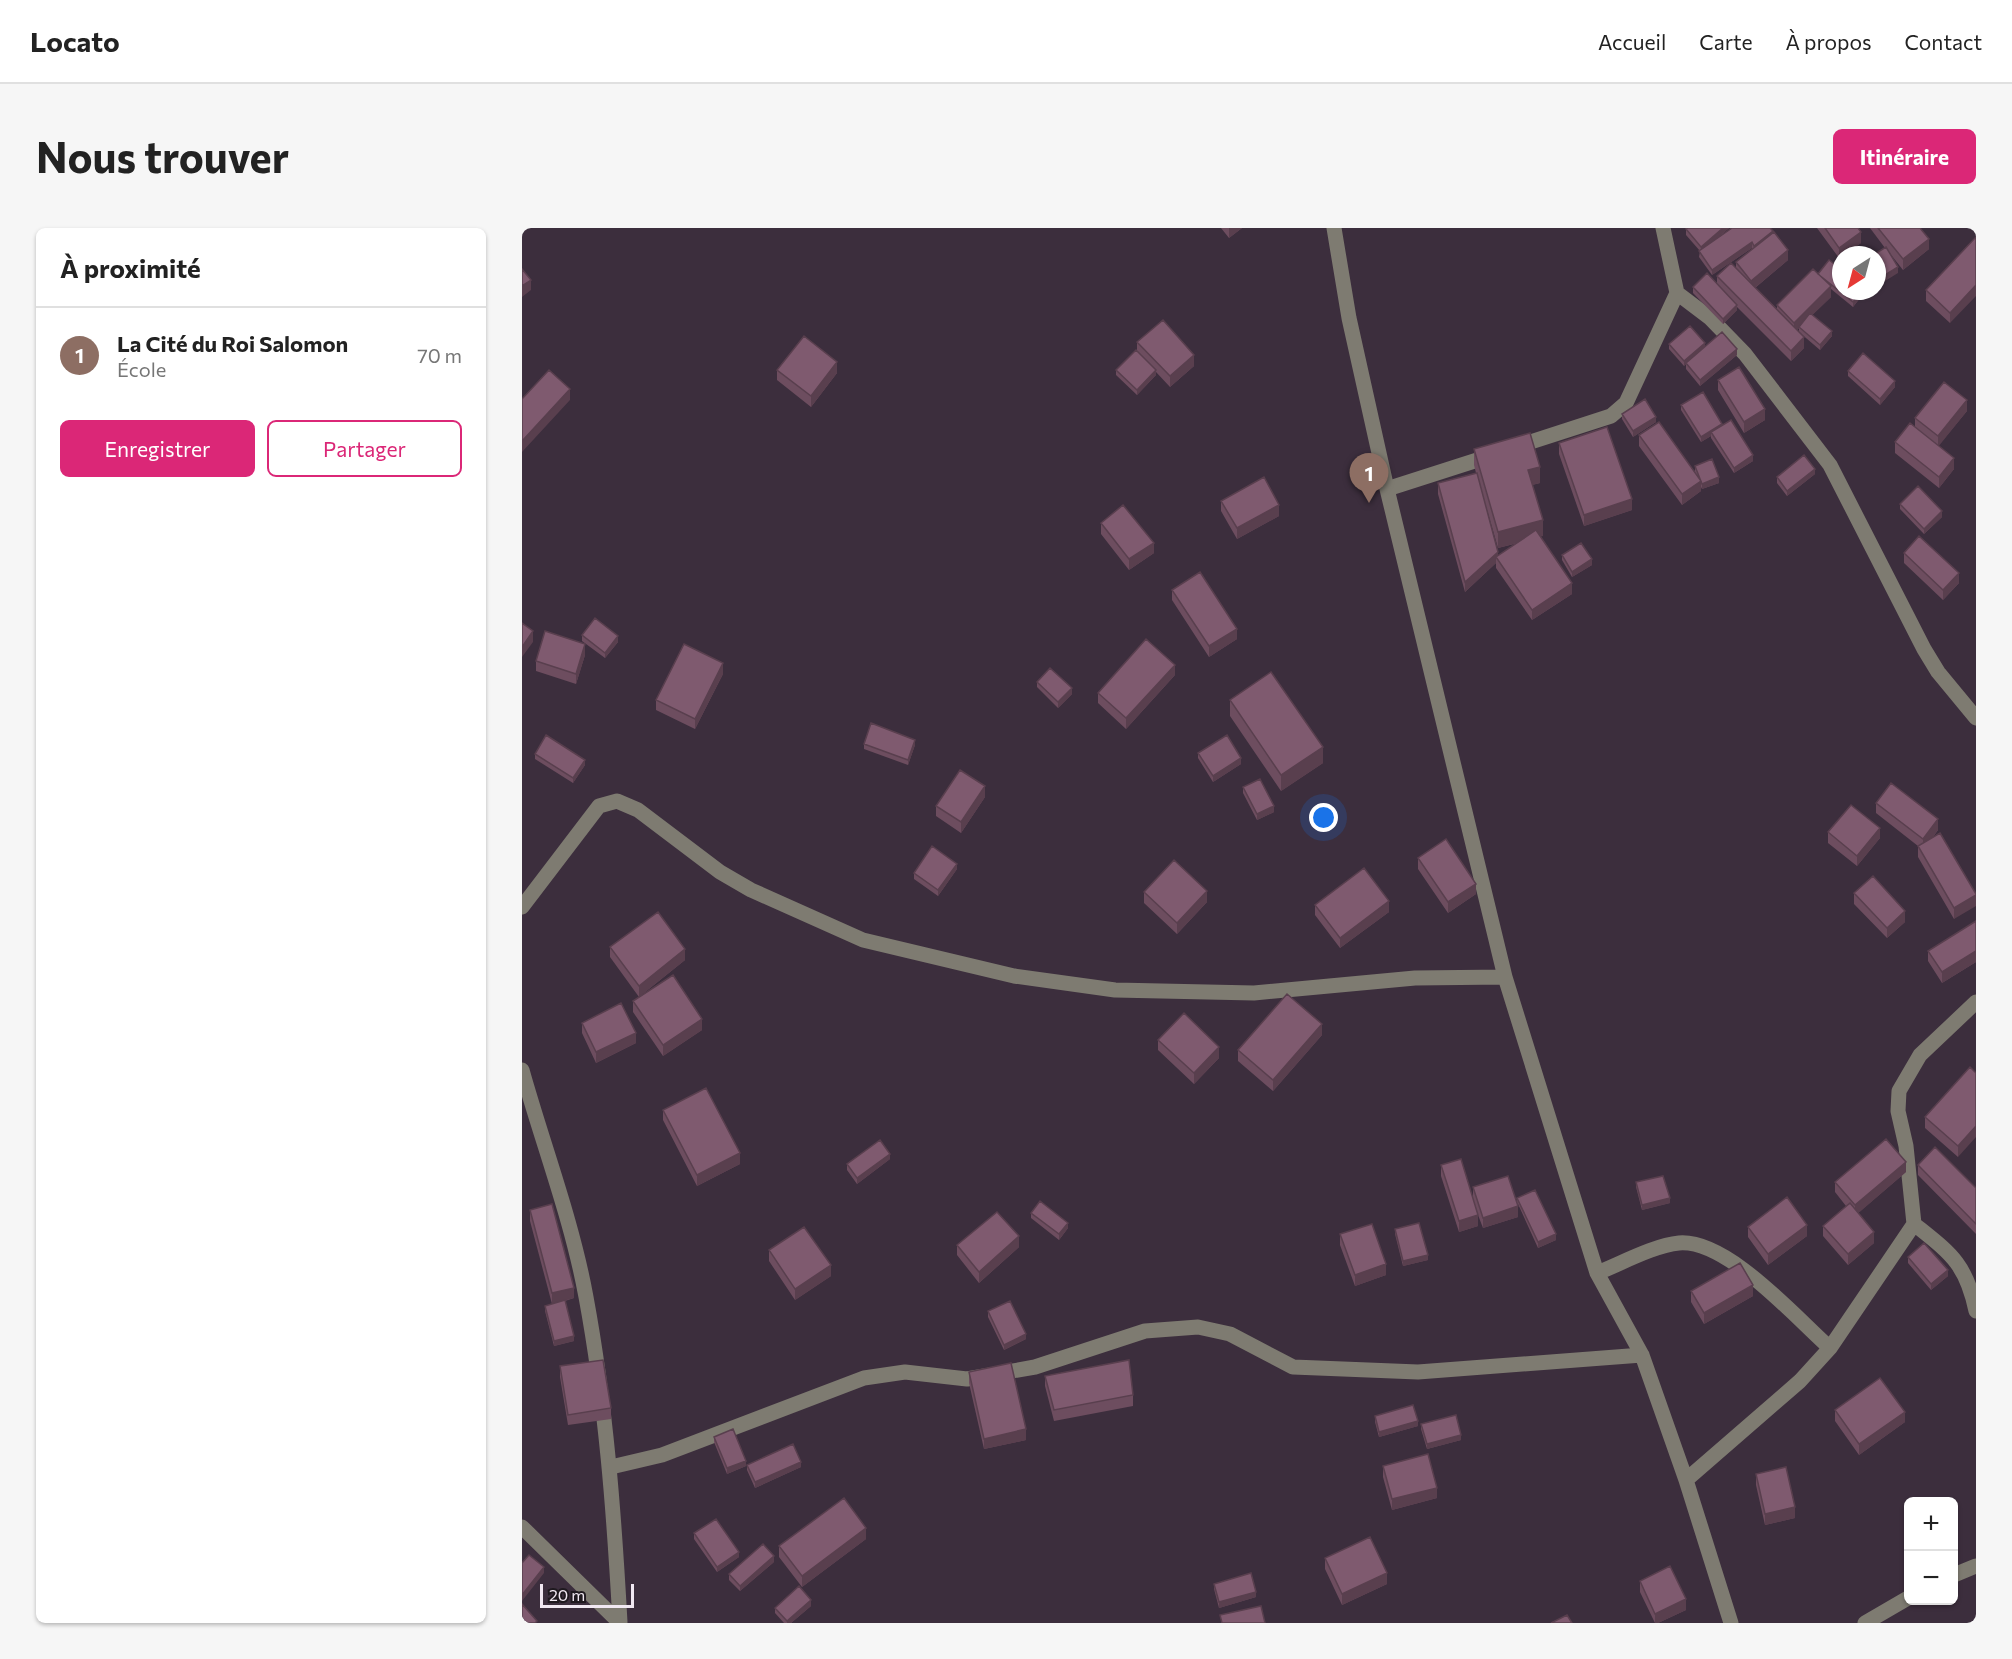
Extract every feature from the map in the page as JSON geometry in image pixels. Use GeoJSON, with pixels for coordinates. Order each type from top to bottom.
{"type":"FeatureCollection","features":[{"type":"Feature","properties":{"kind":"street"},"geometry":{"type":"LineString","coordinates":[[1334,228],[1349,318],[1387,489],[1505,977],[1597,1273],[1642,1355],[1686,1480],[1729,1618],[1743,1623]]}},
{"type":"Feature","properties":{"kind":"street"},"geometry":{"type":"LineString","coordinates":[[1387,489],[1611,416],[1619,411],[1626,403],[1677,293],[1663,228]]}},
{"type":"Feature","properties":{"kind":"street"},"geometry":{"type":"LineString","coordinates":[[1677,293],[1710,318],[1745,354],[1830,465],[1924,649],[1938,672],[1976,718]]}},
{"type":"Feature","properties":{"kind":"street"},"geometry":{"type":"LineString","coordinates":[[522,907],[599,806],[617,801],[638,810],[720,872],[795,911],[863,940],[893,949],[1014,976],[1115,990],[1254,993],[1415,978],[1505,977]]}},
{"type":"Feature","properties":{"kind":"street"},"geometry":{"type":"LineString","coordinates":[[1686,1480],[1800,1381],[1830,1348],[1914,1224],[1906,1146],[1898,1111],[1899,1091],[1920,1055],[1976,1002]]}},
{"type":"Feature","properties":{"kind":"street"},"geometry":{"type":"LineString","coordinates":[[522,1070],[554,1171],[586,1296],[611,1467],[620,1623]]}},
{"type":"Feature","properties":{"kind":"street"},"geometry":{"type":"LineString","coordinates":[[1914,1224],[1953,1256],[1966,1277],[1976,1311]]}},
{"type":"Feature","properties":{"kind":"street"},"geometry":{"type":"LineString","coordinates":[[1597,1273],[1676,1243],[1708,1246],[1735,1263],[1830,1348]]}},
{"type":"Feature","properties":{"kind":"street"},"geometry":{"type":"LineString","coordinates":[[611,1467],[662,1455],[864,1378],[905,1372],[967,1379],[1024,1369],[1145,1331],[1198,1327],[1230,1334],[1293,1367],[1418,1372],[1642,1355]]}},
{"type":"Feature","properties":{"kind":"street"},"geometry":{"type":"LineString","coordinates":[[522,1527],[620,1623]]}},
{"type":"Feature","properties":{"kind":"street"},"geometry":{"type":"LineString","coordinates":[[1958,1573],[1976,1566]]}},
{"type":"Feature","properties":{"kind":"street"},"geometry":{"type":"LineString","coordinates":[[1865,1623],[1904,1600]]}},
{"type":"Feature","properties":{"kind":"building"},"geometry":{"type":"Polygon","coordinates":[[[1723,228],[1701,247],[1686,229],[1723,228]]]}},
{"type":"Feature","properties":{"kind":"building"},"geometry":{"type":"Polygon","coordinates":[[[1732,228],[1770,228],[1773,231],[1754,246],[1752,242],[1712,270],[1699,251],[1732,228]]]}},
{"type":"Feature","properties":{"kind":"building"},"geometry":{"type":"Polygon","coordinates":[[[1825,228],[1858,228],[1861,232],[1842,246],[1838,246],[1825,228]]]}},
{"type":"Feature","properties":{"kind":"building"},"geometry":{"type":"Polygon","coordinates":[[[1878,228],[1920,228],[1929,239],[1903,259],[1878,228]]]}},
{"type":"Feature","properties":{"kind":"building"},"geometry":{"type":"Polygon","coordinates":[[[1774,232],[1788,250],[1751,281],[1736,262],[1774,232]]]}},
{"type":"Feature","properties":{"kind":"building"},"geometry":{"type":"Polygon","coordinates":[[[1976,237],[1976,285],[1950,313],[1926,290],[1976,237]]]}},
{"type":"Feature","properties":{"kind":"building"},"geometry":{"type":"Polygon","coordinates":[[[1886,247],[1898,267],[1886,274],[1886,247]]]}},
{"type":"Feature","properties":{"kind":"building"},"geometry":{"type":"Polygon","coordinates":[[[1829,260],[1832,262],[1832,285],[1818,274],[1829,260]]]}},
{"type":"Feature","properties":{"kind":"building"},"geometry":{"type":"Polygon","coordinates":[[[1731,263],[1804,337],[1791,351],[1717,276],[1731,263]]]}},
{"type":"Feature","properties":{"kind":"building"},"geometry":{"type":"Polygon","coordinates":[[[522,269],[531,280],[522,286],[522,269]]]}},
{"type":"Feature","properties":{"kind":"building"},"geometry":{"type":"Polygon","coordinates":[[[1813,269],[1831,286],[1794,323],[1777,305],[1813,269]]]}},
{"type":"Feature","properties":{"kind":"building"},"geometry":{"type":"Polygon","coordinates":[[[1707,273],[1737,305],[1723,319],[1693,287],[1707,273]]]}},
{"type":"Feature","properties":{"kind":"building"},"geometry":{"type":"Polygon","coordinates":[[[1810,313],[1832,331],[1820,345],[1799,327],[1810,313]]]}},
{"type":"Feature","properties":{"kind":"building"},"geometry":{"type":"Polygon","coordinates":[[[1163,320],[1194,355],[1170,376],[1137,342],[1163,320]]]}},
{"type":"Feature","properties":{"kind":"building"},"geometry":{"type":"Polygon","coordinates":[[[1690,326],[1705,343],[1684,361],[1669,344],[1690,326]]]}},
{"type":"Feature","properties":{"kind":"building"},"geometry":{"type":"Polygon","coordinates":[[[1722,332],[1737,349],[1700,380],[1686,363],[1722,332]]]}},
{"type":"Feature","properties":{"kind":"building"},"geometry":{"type":"Polygon","coordinates":[[[804,336],[837,362],[811,396],[777,370],[804,336]]]}},
{"type":"Feature","properties":{"kind":"building"},"geometry":{"type":"Polygon","coordinates":[[[1136,350],[1156,370],[1137,390],[1116,370],[1136,350]]]}},
{"type":"Feature","properties":{"kind":"building"},"geometry":{"type":"Polygon","coordinates":[[[1863,353],[1895,381],[1880,399],[1848,371],[1863,353]]]}},
{"type":"Feature","properties":{"kind":"building"},"geometry":{"type":"Polygon","coordinates":[[[1739,367],[1765,409],[1744,422],[1718,380],[1739,367]]]}},
{"type":"Feature","properties":{"kind":"building"},"geometry":{"type":"Polygon","coordinates":[[[549,370],[570,389],[522,441],[522,399],[549,370]]]}},
{"type":"Feature","properties":{"kind":"building"},"geometry":{"type":"Polygon","coordinates":[[[1944,382],[1967,400],[1938,436],[1915,418],[1944,382]]]}},
{"type":"Feature","properties":{"kind":"building"},"geometry":{"type":"Polygon","coordinates":[[[1703,392],[1722,424],[1701,437],[1681,405],[1703,392]]]}},
{"type":"Feature","properties":{"kind":"building"},"geometry":{"type":"Polygon","coordinates":[[[1645,399],[1656,417],[1633,431],[1622,414],[1645,399]]]}},
{"type":"Feature","properties":{"kind":"building"},"geometry":{"type":"Polygon","coordinates":[[[1731,420],[1753,455],[1734,468],[1711,432],[1731,420]]]}},
{"type":"Feature","properties":{"kind":"building"},"geometry":{"type":"Polygon","coordinates":[[[1659,422],[1701,481],[1682,494],[1639,435],[1659,422]]]}},
{"type":"Feature","properties":{"kind":"building"},"geometry":{"type":"Polygon","coordinates":[[[1910,423],[1954,458],[1939,477],[1895,442],[1910,423]]]}},
{"type":"Feature","properties":{"kind":"building"},"geometry":{"type":"Polygon","coordinates":[[[1607,427],[1632,499],[1584,515],[1559,443],[1607,427]]]}},
{"type":"Feature","properties":{"kind":"building"},"geometry":{"type":"Polygon","coordinates":[[[1530,433],[1540,467],[1528,470],[1543,520],[1498,532],[1474,449],[1530,433]]]}},
{"type":"Feature","properties":{"kind":"building"},"geometry":{"type":"Polygon","coordinates":[[[1804,455],[1815,469],[1787,491],[1777,477],[1804,455]]]}},
{"type":"Feature","properties":{"kind":"building"},"geometry":{"type":"Polygon","coordinates":[[[1712,459],[1719,477],[1702,484],[1695,466],[1712,459]]]}},
{"type":"Feature","properties":{"kind":"building"},"geometry":{"type":"Polygon","coordinates":[[[1477,473],[1498,552],[1465,582],[1438,483],[1477,473]]]}},
{"type":"Feature","properties":{"kind":"building"},"geometry":{"type":"Polygon","coordinates":[[[1264,477],[1279,505],[1237,528],[1221,501],[1264,477]]]}},
{"type":"Feature","properties":{"kind":"building"},"geometry":{"type":"Polygon","coordinates":[[[1918,486],[1942,511],[1924,529],[1900,504],[1918,486]]]}},
{"type":"Feature","properties":{"kind":"building"},"geometry":{"type":"Polygon","coordinates":[[[1123,505],[1154,543],[1129,559],[1101,523],[1123,505]]]}},
{"type":"Feature","properties":{"kind":"building"},"geometry":{"type":"Polygon","coordinates":[[[1536,530],[1572,583],[1532,610],[1496,557],[1536,530]]]}},
{"type":"Feature","properties":{"kind":"building"},"geometry":{"type":"Polygon","coordinates":[[[1919,536],[1959,573],[1943,590],[1904,553],[1919,536]]]}},
{"type":"Feature","properties":{"kind":"building"},"geometry":{"type":"Polygon","coordinates":[[[1581,543],[1592,559],[1572,572],[1562,555],[1581,543]]]}},
{"type":"Feature","properties":{"kind":"building"},"geometry":{"type":"Polygon","coordinates":[[[1200,572],[1237,629],[1209,646],[1172,590],[1200,572]]]}},
{"type":"Feature","properties":{"kind":"building"},"geometry":{"type":"Polygon","coordinates":[[[595,618],[618,636],[605,653],[582,635],[595,618]]]}},
{"type":"Feature","properties":{"kind":"building"},"geometry":{"type":"Polygon","coordinates":[[[522,623],[533,631],[522,647],[522,623]]]}},
{"type":"Feature","properties":{"kind":"building"},"geometry":{"type":"Polygon","coordinates":[[[545,631],[585,644],[576,674],[536,661],[545,631]]]}},
{"type":"Feature","properties":{"kind":"building"},"geometry":{"type":"Polygon","coordinates":[[[1146,639],[1175,665],[1126,718],[1098,693],[1146,639]]]}},
{"type":"Feature","properties":{"kind":"building"},"geometry":{"type":"Polygon","coordinates":[[[684,644],[723,663],[695,719],[656,700],[684,644]]]}},
{"type":"Feature","properties":{"kind":"building"},"geometry":{"type":"Polygon","coordinates":[[[1050,668],[1072,688],[1058,702],[1037,682],[1050,668]]]}},
{"type":"Feature","properties":{"kind":"building"},"geometry":{"type":"Polygon","coordinates":[[[1271,672],[1323,747],[1281,775],[1230,700],[1271,672]]]}},
{"type":"Feature","properties":{"kind":"building"},"geometry":{"type":"Polygon","coordinates":[[[871,723],[915,740],[908,760],[864,744],[871,723]]]}},
{"type":"Feature","properties":{"kind":"building"},"geometry":{"type":"Polygon","coordinates":[[[546,735],[585,760],[573,778],[535,754],[546,735]]]}},
{"type":"Feature","properties":{"kind":"building"},"geometry":{"type":"Polygon","coordinates":[[[1227,735],[1241,758],[1213,776],[1198,753],[1227,735]]]}},
{"type":"Feature","properties":{"kind":"building"},"geometry":{"type":"Polygon","coordinates":[[[960,770],[985,786],[961,822],[936,806],[960,770]]]}},
{"type":"Feature","properties":{"kind":"building"},"geometry":{"type":"Polygon","coordinates":[[[1260,779],[1274,806],[1257,814],[1243,787],[1260,779]]]}},
{"type":"Feature","properties":{"kind":"building"},"geometry":{"type":"Polygon","coordinates":[[[1891,783],[1938,819],[1923,839],[1876,803],[1891,783]]]}},
{"type":"Feature","properties":{"kind":"building"},"geometry":{"type":"Polygon","coordinates":[[[1851,805],[1880,828],[1857,856],[1828,832],[1851,805]]]}},
{"type":"Feature","properties":{"kind":"building"},"geometry":{"type":"Polygon","coordinates":[[[1940,833],[1976,894],[1954,908],[1918,846],[1940,833]]]}},
{"type":"Feature","properties":{"kind":"building"},"geometry":{"type":"Polygon","coordinates":[[[1446,839],[1476,884],[1448,902],[1418,858],[1446,839]]]}},
{"type":"Feature","properties":{"kind":"building"},"geometry":{"type":"Polygon","coordinates":[[[932,846],[957,864],[938,890],[914,873],[932,846]]]}},
{"type":"Feature","properties":{"kind":"building"},"geometry":{"type":"Polygon","coordinates":[[[1174,860],[1207,891],[1177,923],[1144,892],[1174,860]]]}},
{"type":"Feature","properties":{"kind":"building"},"geometry":{"type":"Polygon","coordinates":[[[1364,868],[1389,901],[1340,938],[1315,905],[1364,868]]]}},
{"type":"Feature","properties":{"kind":"building"},"geometry":{"type":"Polygon","coordinates":[[[1873,876],[1905,911],[1887,928],[1854,893],[1873,876]]]}},
{"type":"Feature","properties":{"kind":"building"},"geometry":{"type":"Polygon","coordinates":[[[658,912],[685,949],[639,986],[610,947],[658,912]]]}},
{"type":"Feature","properties":{"kind":"building"},"geometry":{"type":"Polygon","coordinates":[[[1976,921],[1976,951],[1942,972],[1928,951],[1976,921]]]}},
{"type":"Feature","properties":{"kind":"building"},"geometry":{"type":"Polygon","coordinates":[[[673,975],[702,1019],[663,1045],[633,1001],[673,975]]]}},
{"type":"Feature","properties":{"kind":"building"},"geometry":{"type":"Polygon","coordinates":[[[1287,994],[1322,1024],[1273,1080],[1238,1050],[1287,994]]]}},
{"type":"Feature","properties":{"kind":"building"},"geometry":{"type":"Polygon","coordinates":[[[621,1003],[636,1033],[596,1052],[582,1023],[621,1003]]]}},
{"type":"Feature","properties":{"kind":"building"},"geometry":{"type":"Polygon","coordinates":[[[1184,1013],[1219,1047],[1194,1073],[1158,1040],[1184,1013]]]}},
{"type":"Feature","properties":{"kind":"building"},"geometry":{"type":"Polygon","coordinates":[[[1970,1067],[1976,1073],[1976,1126],[1958,1146],[1925,1117],[1970,1067]]]}},
{"type":"Feature","properties":{"kind":"building"},"geometry":{"type":"Polygon","coordinates":[[[706,1088],[740,1153],[697,1175],[663,1110],[706,1088]]]}},
{"type":"Feature","properties":{"kind":"building"},"geometry":{"type":"Polygon","coordinates":[[[1886,1139],[1906,1162],[1855,1205],[1835,1182],[1886,1139]]]}},
{"type":"Feature","properties":{"kind":"building"},"geometry":{"type":"Polygon","coordinates":[[[880,1140],[890,1154],[857,1178],[847,1164],[880,1140]]]}},
{"type":"Feature","properties":{"kind":"building"},"geometry":{"type":"Polygon","coordinates":[[[1935,1147],[1976,1188],[1976,1224],[1918,1165],[1935,1147]]]}},
{"type":"Feature","properties":{"kind":"building"},"geometry":{"type":"Polygon","coordinates":[[[1461,1159],[1478,1215],[1459,1221],[1441,1165],[1461,1159]]]}},
{"type":"Feature","properties":{"kind":"building"},"geometry":{"type":"Polygon","coordinates":[[[1508,1176],[1518,1206],[1483,1218],[1473,1187],[1508,1176]]]}},
{"type":"Feature","properties":{"kind":"building"},"geometry":{"type":"Polygon","coordinates":[[[1663,1176],[1670,1198],[1642,1205],[1636,1182],[1663,1176]]]}},
{"type":"Feature","properties":{"kind":"building"},"geometry":{"type":"Polygon","coordinates":[[[1535,1190],[1556,1234],[1538,1242],[1517,1198],[1535,1190]]]}},
{"type":"Feature","properties":{"kind":"building"},"geometry":{"type":"Polygon","coordinates":[[[1787,1197],[1807,1225],[1768,1254],[1748,1227],[1787,1197]]]}},
{"type":"Feature","properties":{"kind":"building"},"geometry":{"type":"Polygon","coordinates":[[[1040,1201],[1068,1223],[1059,1234],[1031,1213],[1040,1201]]]}},
{"type":"Feature","properties":{"kind":"building"},"geometry":{"type":"Polygon","coordinates":[[[1850,1203],[1874,1232],[1848,1254],[1823,1226],[1850,1203]]]}},
{"type":"Feature","properties":{"kind":"building"},"geometry":{"type":"Polygon","coordinates":[[[552,1204],[574,1288],[552,1293],[530,1210],[552,1204]]]}},
{"type":"Feature","properties":{"kind":"building"},"geometry":{"type":"Polygon","coordinates":[[[997,1212],[1019,1236],[979,1272],[957,1245],[997,1212]]]}},
{"type":"Feature","properties":{"kind":"building"},"geometry":{"type":"Polygon","coordinates":[[[1419,1223],[1428,1255],[1403,1261],[1395,1229],[1419,1223]]]}},
{"type":"Feature","properties":{"kind":"building"},"geometry":{"type":"Polygon","coordinates":[[[1372,1224],[1386,1264],[1355,1275],[1340,1234],[1372,1224]]]}},
{"type":"Feature","properties":{"kind":"building"},"geometry":{"type":"Polygon","coordinates":[[[804,1227],[831,1265],[795,1289],[769,1250],[804,1227]]]}},
{"type":"Feature","properties":{"kind":"building"},"geometry":{"type":"Polygon","coordinates":[[[1924,1243],[1948,1270],[1931,1284],[1908,1257],[1924,1243]]]}},
{"type":"Feature","properties":{"kind":"building"},"geometry":{"type":"Polygon","coordinates":[[[1740,1263],[1753,1285],[1704,1313],[1691,1291],[1740,1263]]]}},
{"type":"Feature","properties":{"kind":"building"},"geometry":{"type":"Polygon","coordinates":[[[565,1300],[574,1336],[554,1341],[545,1306],[565,1300]]]}},
{"type":"Feature","properties":{"kind":"building"},"geometry":{"type":"Polygon","coordinates":[[[1010,1301],[1026,1334],[1004,1345],[988,1311],[1010,1301]]]}},
{"type":"Feature","properties":{"kind":"building"},"geometry":{"type":"Polygon","coordinates":[[[603,1360],[611,1408],[568,1415],[560,1366],[603,1360]]]}},
{"type":"Feature","properties":{"kind":"building"},"geometry":{"type":"Polygon","coordinates":[[[1129,1360],[1133,1395],[1054,1410],[1045,1376],[1129,1360]]]}},
{"type":"Feature","properties":{"kind":"building"},"geometry":{"type":"Polygon","coordinates":[[[1011,1363],[1026,1429],[984,1439],[969,1372],[1011,1363]]]}},
{"type":"Feature","properties":{"kind":"building"},"geometry":{"type":"Polygon","coordinates":[[[1880,1378],[1905,1412],[1859,1444],[1835,1410],[1880,1378]]]}},
{"type":"Feature","properties":{"kind":"building"},"geometry":{"type":"Polygon","coordinates":[[[1413,1405],[1418,1421],[1379,1432],[1375,1416],[1413,1405]]]}},
{"type":"Feature","properties":{"kind":"building"},"geometry":{"type":"Polygon","coordinates":[[[1456,1415],[1461,1435],[1427,1444],[1421,1424],[1456,1415]]]}},
{"type":"Feature","properties":{"kind":"building"},"geometry":{"type":"Polygon","coordinates":[[[733,1429],[746,1461],[727,1468],[714,1437],[733,1429]]]}},
{"type":"Feature","properties":{"kind":"building"},"geometry":{"type":"Polygon","coordinates":[[[793,1444],[801,1462],[755,1482],[747,1465],[793,1444]]]}},
{"type":"Feature","properties":{"kind":"building"},"geometry":{"type":"Polygon","coordinates":[[[1428,1454],[1437,1488],[1392,1499],[1383,1466],[1428,1454]]]}},
{"type":"Feature","properties":{"kind":"building"},"geometry":{"type":"Polygon","coordinates":[[[1786,1467],[1795,1507],[1765,1514],[1756,1474],[1786,1467]]]}},
{"type":"Feature","properties":{"kind":"building"},"geometry":{"type":"Polygon","coordinates":[[[844,1498],[866,1528],[802,1576],[779,1546],[844,1498]]]}},
{"type":"Feature","properties":{"kind":"building"},"geometry":{"type":"Polygon","coordinates":[[[716,1519],[739,1552],[717,1567],[694,1533],[716,1519]]]}},
{"type":"Feature","properties":{"kind":"building"},"geometry":{"type":"Polygon","coordinates":[[[1370,1537],[1387,1573],[1342,1594],[1325,1558],[1370,1537]]]}},
{"type":"Feature","properties":{"kind":"building"},"geometry":{"type":"Polygon","coordinates":[[[763,1544],[774,1556],[740,1586],[729,1574],[763,1544]]]}},
{"type":"Feature","properties":{"kind":"building"},"geometry":{"type":"Polygon","coordinates":[[[529,1555],[544,1567],[522,1595],[522,1563],[529,1555]]]}},
{"type":"Feature","properties":{"kind":"building"},"geometry":{"type":"Polygon","coordinates":[[[1670,1566],[1686,1599],[1655,1614],[1640,1581],[1670,1566]]]}},
{"type":"Feature","properties":{"kind":"building"},"geometry":{"type":"Polygon","coordinates":[[[1251,1573],[1256,1592],[1219,1602],[1214,1584],[1251,1573]]]}},
{"type":"Feature","properties":{"kind":"building"},"geometry":{"type":"Polygon","coordinates":[[[799,1586],[811,1600],[787,1621],[775,1608],[799,1586]]]}},
{"type":"Feature","properties":{"kind":"building"},"geometry":{"type":"Polygon","coordinates":[[[522,1604],[537,1621],[535,1623],[522,1623],[522,1604]]]}},
{"type":"Feature","properties":{"kind":"building"},"geometry":{"type":"Polygon","coordinates":[[[1261,1606],[1265,1623],[1222,1623],[1220,1615],[1261,1606]]]}},
{"type":"Feature","properties":{"kind":"building"},"geometry":{"type":"Polygon","coordinates":[[[1567,1615],[1572,1623],[1551,1623],[1567,1615]]]}},
{"type":"Feature","properties":{"kind":"place","name":"La Cité du Roi Salomon"},"geometry":{"type":"Point","coordinates":[1369,503]}}]}
